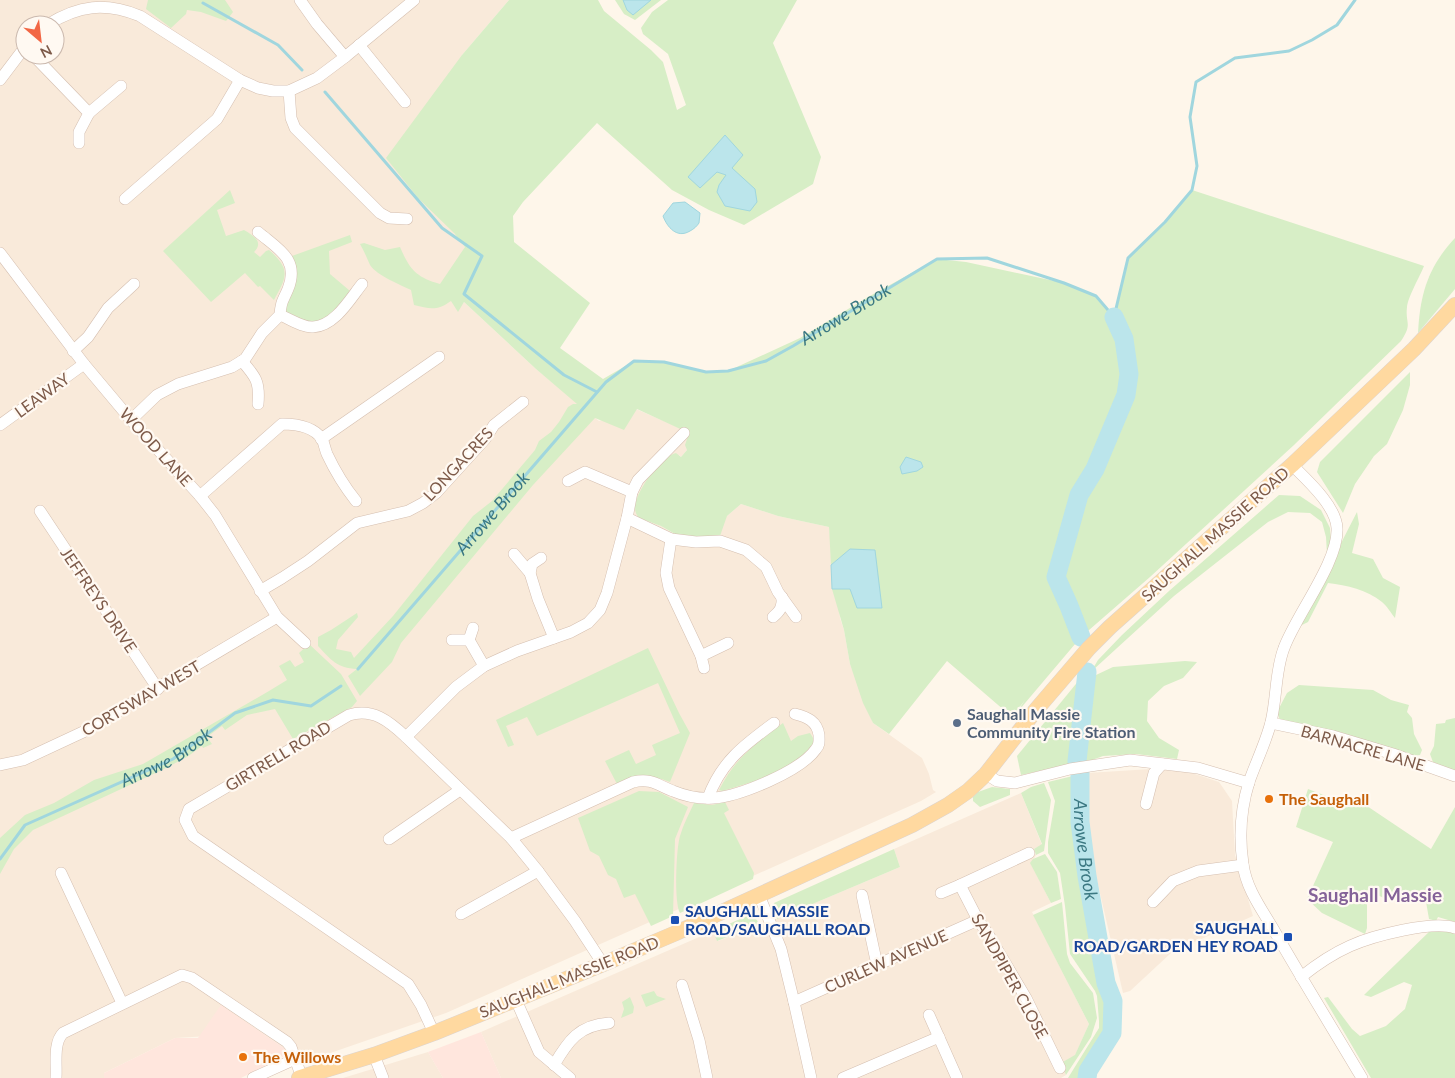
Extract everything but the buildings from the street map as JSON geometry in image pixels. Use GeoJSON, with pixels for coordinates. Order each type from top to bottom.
{"type":"FeatureCollection","features":[{"type":"Feature","properties":{"kind":"main road","name":"SAUGHALL MASSIE ROAD"},"geometry":{"type":"LineString","coordinates":[[301,1078],[374,1055],[434,1033],[603,964],[912,825],[955,801],[986,774],[1035,711],[1089,648],[1110,627],[1292,465],[1414,349],[1455,304]]}},
{"type":"Feature","properties":{"kind":"street"},"geometry":{"type":"LineString","coordinates":[[67,0],[70,12]]}},
{"type":"Feature","properties":{"kind":"street"},"geometry":{"type":"LineString","coordinates":[[300,0],[317,24],[345,57]]}},
{"type":"Feature","properties":{"kind":"street"},"geometry":{"type":"LineString","coordinates":[[64,15],[76,9],[106,6],[123,10],[140,16],[240,80],[258,88],[273,91],[289,91],[314,80],[345,57],[413,0]]}},
{"type":"Feature","properties":{"kind":"street"},"geometry":{"type":"LineString","coordinates":[[359,45],[405,102]]}},
{"type":"Feature","properties":{"kind":"street"},"geometry":{"type":"LineString","coordinates":[[0,80],[15,60]]}},
{"type":"Feature","properties":{"kind":"street"},"geometry":{"type":"LineString","coordinates":[[43,65],[89,113]]}},
{"type":"Feature","properties":{"kind":"street"},"geometry":{"type":"LineString","coordinates":[[125,199],[217,119],[240,80]]}},
{"type":"Feature","properties":{"kind":"street"},"geometry":{"type":"LineString","coordinates":[[79,143],[79,132],[89,113],[121,86]]}},
{"type":"Feature","properties":{"kind":"street"},"geometry":{"type":"LineString","coordinates":[[289,91],[290,118],[295,128],[380,213],[389,218],[407,219]]}},
{"type":"Feature","properties":{"kind":"street"},"geometry":{"type":"LineString","coordinates":[[130,420],[157,395],[178,384],[232,367],[245,359],[271,323],[280,315],[281,302],[292,276],[290,263],[286,256],[258,232]]}},
{"type":"Feature","properties":{"kind":"street","name":"WOOD LANE"},"geometry":{"type":"LineString","coordinates":[[0,253],[73,351],[130,420],[215,514],[276,617],[305,643]]}},
{"type":"Feature","properties":{"kind":"street"},"geometry":{"type":"LineString","coordinates":[[73,351],[88,337],[108,308],[134,284]]}},
{"type":"Feature","properties":{"kind":"street"},"geometry":{"type":"LineString","coordinates":[[280,315],[312,328],[324,325],[334,319],[362,284]]}},
{"type":"Feature","properties":{"kind":"street"},"geometry":{"type":"LineString","coordinates":[[322,438],[439,358]]}},
{"type":"Feature","properties":{"kind":"street"},"geometry":{"type":"LineString","coordinates":[[242,361],[258,381],[258,404]]}},
{"type":"Feature","properties":{"kind":"street","name":"LEAWAY"},"geometry":{"type":"LineString","coordinates":[[0,425],[84,364]]}},
{"type":"Feature","properties":{"kind":"street","name":"LONGACRES"},"geometry":{"type":"LineString","coordinates":[[260,590],[308,561],[357,523],[408,511],[423,503],[436,492],[485,438],[494,425],[523,402]]}},
{"type":"Feature","properties":{"kind":"street"},"geometry":{"type":"LineString","coordinates":[[200,496],[282,424],[296,424],[303,426],[322,438],[326,453],[342,484],[356,502]]}},
{"type":"Feature","properties":{"kind":"street"},"geometry":{"type":"LineString","coordinates":[[406,737],[456,687],[484,666],[517,651],[571,632],[588,623],[600,610],[607,593],[632,492],[638,480],[684,433]]}},
{"type":"Feature","properties":{"kind":"street"},"geometry":{"type":"LineString","coordinates":[[1292,465],[1319,493],[1332,512],[1338,526],[1337,542],[1284,648],[1278,671],[1271,723],[1249,783],[1243,807],[1241,826],[1243,866],[1249,886],[1362,1078]]}},
{"type":"Feature","properties":{"kind":"street"},"geometry":{"type":"LineString","coordinates":[[568,481],[585,472],[632,492]]}},
{"type":"Feature","properties":{"kind":"street","name":"JEFFREYS DRIVE"},"geometry":{"type":"LineString","coordinates":[[40,511],[158,689]]}},
{"type":"Feature","properties":{"kind":"street"},"geometry":{"type":"LineString","coordinates":[[627,518],[671,539],[696,542],[720,541],[746,550],[766,567],[782,598],[796,617]]}},
{"type":"Feature","properties":{"kind":"street"},"geometry":{"type":"LineString","coordinates":[[671,539],[666,573],[669,588],[701,656],[704,668]]}},
{"type":"Feature","properties":{"kind":"street"},"geometry":{"type":"LineString","coordinates":[[514,554],[530,573],[538,599],[554,638]]}},
{"type":"Feature","properties":{"kind":"street"},"geometry":{"type":"LineString","coordinates":[[530,573],[532,564],[541,558]]}},
{"type":"Feature","properties":{"kind":"street"},"geometry":{"type":"LineString","coordinates":[[773,616],[780,611],[782,598]]}},
{"type":"Feature","properties":{"kind":"street","name":"CORTSWAY WEST"},"geometry":{"type":"LineString","coordinates":[[0,765],[23,760],[83,732],[276,617]]}},
{"type":"Feature","properties":{"kind":"street"},"geometry":{"type":"LineString","coordinates":[[473,628],[469,640],[484,666]]}},
{"type":"Feature","properties":{"kind":"street"},"geometry":{"type":"LineString","coordinates":[[452,640],[469,640]]}},
{"type":"Feature","properties":{"kind":"street"},"geometry":{"type":"LineString","coordinates":[[701,656],[728,643]]}},
{"type":"Feature","properties":{"kind":"street","name":"GIRTRELL ROAD"},"geometry":{"type":"LineString","coordinates":[[434,1033],[408,984],[193,836],[185,820],[189,809],[349,715],[359,712],[378,716],[389,721],[510,838],[538,871],[585,934],[603,964]]}},
{"type":"Feature","properties":{"kind":"street"},"geometry":{"type":"LineString","coordinates":[[510,838],[633,782],[652,781],[676,792],[708,798],[754,788],[781,776],[804,762],[817,748],[820,742],[818,730],[814,723],[806,717],[795,714]]}},
{"type":"Feature","properties":{"kind":"street"},"geometry":{"type":"LineString","coordinates":[[708,798],[713,784],[725,765],[738,751],[774,723]]}},
{"type":"Feature","properties":{"kind":"street","name":"BARNACRE LANE"},"geometry":{"type":"LineString","coordinates":[[1271,723],[1333,736],[1393,754],[1455,776]]}},
{"type":"Feature","properties":{"kind":"street"},"geometry":{"type":"LineString","coordinates":[[986,774],[997,782],[1015,784],[1070,769],[1130,760],[1198,768],[1249,783]]}},
{"type":"Feature","properties":{"kind":"street"},"geometry":{"type":"LineString","coordinates":[[1146,804],[1154,773],[1162,764]]}},
{"type":"Feature","properties":{"kind":"street"},"geometry":{"type":"LineString","coordinates":[[389,839],[460,790]]}},
{"type":"Feature","properties":{"kind":"street"},"geometry":{"type":"LineString","coordinates":[[941,893],[1029,853]]}},
{"type":"Feature","properties":{"kind":"street"},"geometry":{"type":"LineString","coordinates":[[1153,902],[1174,881],[1198,871],[1243,866]]}},
{"type":"Feature","properties":{"kind":"street"},"geometry":{"type":"LineString","coordinates":[[461,914],[538,871]]}},
{"type":"Feature","properties":{"kind":"street"},"geometry":{"type":"LineString","coordinates":[[61,873],[122,1003]]}},
{"type":"Feature","properties":{"kind":"street","name":"SANDPIPER CLOSE"},"geometry":{"type":"LineString","coordinates":[[960,885],[978,920],[1026,998],[1060,1068]]}},
{"type":"Feature","properties":{"kind":"street"},"geometry":{"type":"LineString","coordinates":[[759,895],[781,949],[811,1078]]}},
{"type":"Feature","properties":{"kind":"street"},"geometry":{"type":"LineString","coordinates":[[862,895],[877,965]]}},
{"type":"Feature","properties":{"kind":"street","name":"CURLEW AVENUE"},"geometry":{"type":"LineString","coordinates":[[794,1002],[978,920]]}},
{"type":"Feature","properties":{"kind":"street"},"geometry":{"type":"LineString","coordinates":[[1301,976],[1325,959],[1350,945],[1388,934],[1434,925],[1455,928]]}},
{"type":"Feature","properties":{"kind":"street"},"geometry":{"type":"LineString","coordinates":[[56,1078],[57,1045],[63,1032],[182,975],[188,975],[287,1042],[291,1047],[301,1078]]}},
{"type":"Feature","properties":{"kind":"street"},"geometry":{"type":"LineString","coordinates":[[682,985],[699,1040],[704,1077]]}},
{"type":"Feature","properties":{"kind":"street"},"geometry":{"type":"LineString","coordinates":[[516,1000],[539,1052],[570,1078]]}},
{"type":"Feature","properties":{"kind":"street"},"geometry":{"type":"LineString","coordinates":[[929,1015],[956,1078]]}},
{"type":"Feature","properties":{"kind":"street"},"geometry":{"type":"LineString","coordinates":[[554,1065],[566,1045],[579,1033],[594,1024],[609,1023]]}},
{"type":"Feature","properties":{"kind":"street"},"geometry":{"type":"LineString","coordinates":[[843,1078],[939,1037]]}},
{"type":"Feature","properties":{"kind":"street"},"geometry":{"type":"LineString","coordinates":[[374,1055],[383,1078]]}},
{"type":"Feature","properties":{"kind":"street"},"geometry":{"type":"LineString","coordinates":[[253,1078],[295,1059]]}},
{"type":"Feature","properties":{"kind":"shaded area"},"geometry":{"type":"Polygon","coordinates":[[[0,0],[509,0],[462,55],[454,233],[465,246],[457,311],[464,302],[536,369],[599,421],[636,409],[689,432],[687,450],[681,457],[679,455],[639,518],[661,526],[675,534],[727,516],[741,504],[778,516],[829,527],[840,618],[850,664],[873,723],[922,758],[933,790],[936,792],[921,801],[446,1013],[313,1059],[288,1054],[284,1048],[262,1033],[175,1038],[104,1073],[104,1078],[0,1078],[0,0]]]}},
{"type":"Feature","properties":{"kind":"shaded area"},"geometry":{"type":"Polygon","coordinates":[[[1151,769],[1189,772],[1219,782],[1232,801],[1235,855],[1253,916],[1172,952],[1130,991],[1123,993],[1085,828],[1087,773],[1151,769]]]}},
{"type":"Feature","properties":{"kind":"shaded area"},"geometry":{"type":"Polygon","coordinates":[[[1021,793],[1042,845],[1034,849],[1036,855],[1031,864],[1051,903],[1032,912],[1089,1024],[1075,1056],[1061,1063],[1066,1075],[1061,1078],[501,1078],[481,1032],[713,931],[718,941],[777,919],[900,867],[894,849],[1021,793]]]}},
{"type":"Feature","properties":{"kind":"shaded area"},"geometry":{"type":"Polygon","coordinates":[[[221,1005],[284,1048],[288,1054],[241,1078],[104,1078],[104,1073],[175,1038],[198,1038],[221,1005]]]}},
{"type":"Feature","properties":{"kind":"shaded area"},"geometry":{"type":"Polygon","coordinates":[[[481,1032],[501,1078],[443,1078],[428,1052],[481,1032]]]}},
{"type":"Feature","properties":{"kind":"shaded area"},"geometry":{"type":"Polygon","coordinates":[[[428,1052],[443,1078],[343,1078],[428,1052]]]}},
{"type":"Feature","properties":{"kind":"green space"},"geometry":{"type":"Polygon","coordinates":[[[148,0],[225,0],[233,12],[226,21],[201,12],[187,10],[186,14],[171,28],[146,9],[148,0]]]}},
{"type":"Feature","properties":{"kind":"green space"},"geometry":{"type":"Polygon","coordinates":[[[509,0],[598,0],[604,11],[663,62],[677,110],[686,105],[668,54],[643,34],[641,28],[652,12],[668,0],[797,0],[773,43],[821,157],[813,184],[744,225],[709,210],[672,190],[597,123],[523,202],[513,216],[514,242],[590,303],[560,348],[603,379],[634,361],[664,362],[706,372],[728,371],[800,338],[868,297],[937,259],[966,262],[1064,283],[1096,296],[1114,316],[1128,258],[1165,222],[1192,190],[1424,266],[1408,303],[1407,330],[1401,341],[1294,445],[1150,577],[1081,637],[1012,717],[947,661],[889,734],[873,723],[863,703],[850,664],[844,630],[832,589],[850,589],[850,549],[831,565],[829,527],[778,516],[741,504],[727,516],[720,536],[675,534],[661,526],[639,518],[635,507],[636,500],[644,484],[663,460],[676,453],[681,457],[687,450],[685,445],[689,433],[637,409],[624,430],[595,418],[533,485],[401,643],[392,662],[360,696],[348,676],[357,669],[344,667],[331,659],[318,646],[318,637],[357,613],[358,617],[338,640],[336,649],[351,652],[354,658],[393,616],[473,516],[492,501],[535,450],[539,441],[551,432],[568,407],[577,404],[464,302],[458,312],[451,301],[433,308],[414,305],[411,290],[373,269],[360,244],[364,243],[385,250],[400,247],[407,262],[415,272],[440,284],[465,247],[454,233],[418,198],[386,158],[462,55],[509,0]]]}},
{"type":"Feature","properties":{"kind":"green space"},"geometry":{"type":"Polygon","coordinates":[[[615,0],[661,0],[635,20],[624,14],[615,0]]]}},
{"type":"Feature","properties":{"kind":"green space"},"geometry":{"type":"Polygon","coordinates":[[[230,190],[235,203],[217,210],[226,236],[244,230],[258,242],[254,252],[260,257],[269,250],[284,268],[284,279],[274,300],[245,273],[211,302],[163,251],[230,190]]]}},
{"type":"Feature","properties":{"kind":"green space"},"geometry":{"type":"Polygon","coordinates":[[[350,235],[352,242],[329,251],[330,274],[350,293],[329,316],[312,323],[287,314],[285,308],[296,276],[295,263],[292,256],[350,235]]]}},
{"type":"Feature","properties":{"kind":"green space"},"geometry":{"type":"Polygon","coordinates":[[[1455,238],[1455,289],[1418,333],[1423,293],[1427,282],[1438,260],[1455,238]]]}},
{"type":"Feature","properties":{"kind":"green space"},"geometry":{"type":"Polygon","coordinates":[[[1410,372],[1410,385],[1403,410],[1387,444],[1374,456],[1355,484],[1343,513],[1317,472],[1320,462],[1410,372]]]}},
{"type":"Feature","properties":{"kind":"green space"},"geometry":{"type":"Polygon","coordinates":[[[1279,495],[1300,496],[1321,510],[1330,528],[1331,545],[1327,554],[1326,537],[1322,522],[1310,513],[1288,512],[1268,522],[1174,596],[1093,670],[1096,675],[1113,667],[1185,661],[1197,662],[1183,678],[1164,686],[1148,701],[1147,721],[1159,738],[1179,750],[1177,759],[1136,754],[1103,756],[1084,763],[1086,674],[1092,670],[1098,660],[1122,635],[1169,591],[1279,495]]]}},
{"type":"Feature","properties":{"kind":"green space"},"geometry":{"type":"Polygon","coordinates":[[[1357,512],[1359,524],[1352,553],[1373,559],[1383,578],[1400,587],[1395,618],[1384,604],[1370,594],[1328,583],[1308,622],[1298,627],[1357,512]]]}},
{"type":"Feature","properties":{"kind":"green space"},"geometry":{"type":"Polygon","coordinates":[[[309,644],[341,674],[357,701],[352,707],[293,739],[275,709],[247,715],[225,730],[222,726],[207,737],[212,744],[203,748],[202,746],[187,757],[162,770],[33,830],[14,849],[0,874],[0,838],[25,815],[54,803],[94,780],[143,764],[269,691],[287,680],[279,666],[290,660],[295,667],[304,662],[299,653],[309,644]]]}},
{"type":"Feature","properties":{"kind":"green space"},"geometry":{"type":"Polygon","coordinates":[[[648,648],[690,733],[670,782],[643,777],[617,784],[605,761],[629,750],[636,764],[656,755],[652,745],[680,733],[658,683],[537,736],[527,717],[506,726],[514,745],[508,747],[496,720],[648,648]]]}},
{"type":"Feature","properties":{"kind":"green space"},"geometry":{"type":"Polygon","coordinates":[[[1080,679],[1072,764],[1021,775],[1017,756],[1080,679]]]}},
{"type":"Feature","properties":{"kind":"green space"},"geometry":{"type":"Polygon","coordinates":[[[1299,685],[1373,690],[1391,700],[1409,705],[1407,712],[1412,718],[1414,734],[1422,750],[1420,755],[1410,756],[1343,733],[1280,720],[1277,712],[1287,693],[1299,685]]]}},
{"type":"Feature","properties":{"kind":"green space"},"geometry":{"type":"Polygon","coordinates":[[[1455,718],[1455,771],[1433,762],[1430,754],[1434,746],[1436,724],[1445,723],[1446,720],[1455,718]]]}},
{"type":"Feature","properties":{"kind":"green space"},"geometry":{"type":"Polygon","coordinates":[[[783,723],[791,741],[798,736],[810,733],[815,741],[806,752],[785,768],[761,779],[722,791],[719,790],[732,769],[746,752],[783,723]]]}},
{"type":"Feature","properties":{"kind":"green space"},"geometry":{"type":"Polygon","coordinates":[[[1073,776],[1078,779],[1074,824],[1078,868],[1110,1020],[1106,1036],[1091,1055],[1082,1078],[1068,1078],[1099,1028],[1097,996],[1070,954],[1060,873],[1048,853],[1055,801],[1048,782],[1073,776]]]}},
{"type":"Feature","properties":{"kind":"green space"},"geometry":{"type":"Polygon","coordinates":[[[1044,783],[1051,800],[1044,851],[1036,855],[1034,849],[1042,844],[1021,793],[1031,787],[1044,783]]]}},
{"type":"Feature","properties":{"kind":"green space"},"geometry":{"type":"Polygon","coordinates":[[[992,787],[1010,789],[1010,795],[980,807],[973,801],[973,797],[978,792],[992,787]]]}},
{"type":"Feature","properties":{"kind":"green space"},"geometry":{"type":"Polygon","coordinates":[[[1308,789],[1342,802],[1345,798],[1364,804],[1431,849],[1455,807],[1455,922],[1438,917],[1436,921],[1429,919],[1425,896],[1408,901],[1390,901],[1367,890],[1367,928],[1365,934],[1322,913],[1307,899],[1333,842],[1296,827],[1308,789]]]}},
{"type":"Feature","properties":{"kind":"green space"},"geometry":{"type":"Polygon","coordinates":[[[639,791],[659,792],[688,807],[675,839],[673,916],[651,926],[635,894],[624,898],[616,879],[608,875],[599,856],[590,851],[578,818],[639,791]]]}},
{"type":"Feature","properties":{"kind":"green space"},"geometry":{"type":"Polygon","coordinates":[[[725,802],[729,810],[724,813],[754,873],[753,879],[680,913],[676,876],[677,852],[683,828],[694,803],[712,805],[725,802]]]}},
{"type":"Feature","properties":{"kind":"green space"},"geometry":{"type":"Polygon","coordinates":[[[894,849],[900,867],[777,919],[773,909],[774,903],[894,849]]]}},
{"type":"Feature","properties":{"kind":"green space"},"geometry":{"type":"Polygon","coordinates":[[[1045,854],[1057,872],[1061,899],[1051,903],[1030,863],[1033,859],[1045,854]]]}},
{"type":"Feature","properties":{"kind":"green space"},"geometry":{"type":"Polygon","coordinates":[[[1062,902],[1067,954],[1070,963],[1093,993],[1097,1018],[1091,1037],[1066,1075],[1061,1063],[1075,1055],[1089,1024],[1033,915],[1062,902]]]}},
{"type":"Feature","properties":{"kind":"green space"},"geometry":{"type":"Polygon","coordinates":[[[749,915],[757,920],[759,925],[717,941],[713,931],[749,915]]]}},
{"type":"Feature","properties":{"kind":"green space"},"geometry":{"type":"Polygon","coordinates":[[[1431,930],[1445,930],[1455,933],[1455,1078],[1371,1078],[1324,998],[1328,997],[1352,1029],[1360,1036],[1386,1026],[1405,1009],[1412,985],[1404,982],[1371,997],[1364,995],[1431,930]]]}},
{"type":"Feature","properties":{"kind":"green space"},"geometry":{"type":"Polygon","coordinates":[[[654,991],[657,996],[666,999],[646,1007],[641,995],[654,991]]]}},
{"type":"Feature","properties":{"kind":"green space"},"geometry":{"type":"Polygon","coordinates":[[[630,997],[634,1007],[633,1013],[621,1018],[624,1009],[622,1002],[630,997]]]}},
{"type":"Feature","properties":{"kind":"water"},"geometry":{"type":"Polygon","coordinates":[[[623,0],[651,0],[633,15],[627,10],[623,0]]]}},
{"type":"Feature","properties":{"kind":"water"},"geometry":{"type":"Polygon","coordinates":[[[725,135],[743,155],[732,168],[755,189],[757,202],[750,211],[725,206],[717,192],[719,185],[726,175],[717,172],[700,188],[688,177],[725,135]]]}},
{"type":"Feature","properties":{"kind":"water"},"geometry":{"type":"Polygon","coordinates":[[[685,202],[700,213],[699,223],[691,230],[681,234],[670,228],[663,216],[673,203],[685,202]]]}},
{"type":"Feature","properties":{"kind":"water"},"geometry":{"type":"Polygon","coordinates":[[[906,457],[921,462],[923,467],[917,471],[902,474],[900,467],[906,457]]]}},
{"type":"Feature","properties":{"kind":"water"},"geometry":{"type":"Polygon","coordinates":[[[850,549],[875,550],[882,608],[857,608],[850,589],[832,589],[831,565],[850,549]]]}},
{"type":"Feature","properties":{"kind":"waterway"},"geometry":{"type":"LineString","coordinates":[[1114,317],[1128,258],[1165,222],[1192,190],[1197,166],[1190,117],[1196,82],[1235,58],[1289,51],[1312,40],[1337,25],[1355,0]]}},
{"type":"Feature","properties":{"kind":"waterway"},"geometry":{"type":"LineString","coordinates":[[203,3],[278,45],[302,70]]}},
{"type":"Feature","properties":{"kind":"waterway"},"geometry":{"type":"LineString","coordinates":[[325,92],[442,228],[482,256],[464,294],[564,375],[597,392]]}},
{"type":"Feature","properties":{"kind":"waterway","name":"Arrowe Brook"},"geometry":{"type":"LineString","coordinates":[[358,669],[606,382],[634,361],[664,362],[706,372],[728,371],[766,361],[937,259],[987,258],[1064,283],[1096,296],[1114,317]]}},
{"type":"Feature","properties":{"kind":"waterway","name":"Arrowe Brook"},"geometry":{"type":"LineString","coordinates":[[1081,637],[1056,577],[1079,495],[1095,469],[1126,395],[1129,374],[1124,339],[1114,317]]}},
{"type":"Feature","properties":{"kind":"waterway","name":"Arrowe Brook"},"geometry":{"type":"LineString","coordinates":[[1087,672],[1077,761],[1080,773],[1080,822],[1087,876],[1106,983],[1113,1001],[1112,1033],[1088,1071],[1087,1078]]}},
{"type":"Feature","properties":{"kind":"waterway","name":"Arrowe Brook"},"geometry":{"type":"LineString","coordinates":[[0,859],[25,825],[173,759],[235,713],[273,700],[311,706],[341,686]]}},
{"type":"Feature","properties":{"kind":"place","name":"Saughall Massie Community Fire Station"},"geometry":{"type":"Point","coordinates":[957,723]}},
{"type":"Feature","properties":{"kind":"place","name":"The Saughall"},"geometry":{"type":"Point","coordinates":[1269,799]}},
{"type":"Feature","properties":{"kind":"place","name":"SAUGHALL MASSIE ROAD/SAUGHALL ROAD"},"geometry":{"type":"Point","coordinates":[675,920]}},
{"type":"Feature","properties":{"kind":"place","name":"SAUGHALL ROAD/GARDEN HEY ROAD"},"geometry":{"type":"Point","coordinates":[1288,937]}},
{"type":"Feature","properties":{"kind":"place","name":"The Willows"},"geometry":{"type":"Point","coordinates":[243,1057]}},
{"type":"Feature","properties":{"kind":"district","name":"Saughall Massie"},"geometry":{"type":"Point","coordinates":[1375,895]}}]}
